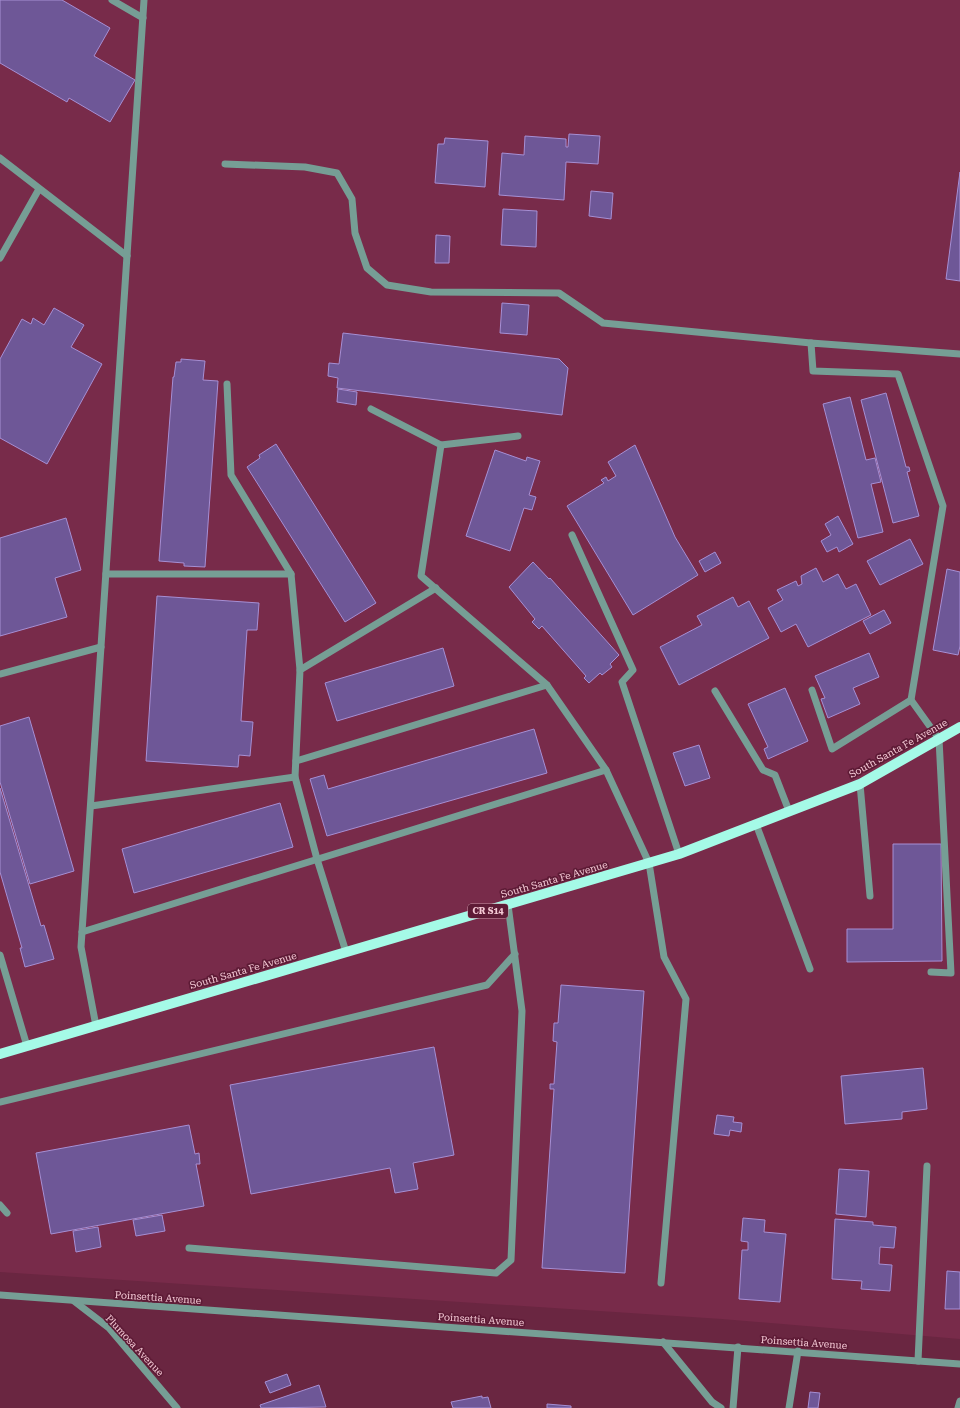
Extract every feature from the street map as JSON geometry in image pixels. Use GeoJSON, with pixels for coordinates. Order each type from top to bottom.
{"type":"FeatureCollection","features":[{"type":"Feature","properties":{"kind":"main road","name":"South Santa Fe Avenue"},"geometry":{"type":"LineString","coordinates":[[0,1054],[679,854],[860,784],[960,727]]}},
{"type":"Feature","properties":{"kind":"street"},"geometry":{"type":"LineString","coordinates":[[112,0],[143,18]]}},
{"type":"Feature","properties":{"kind":"street"},"geometry":{"type":"LineString","coordinates":[[96,1026],[81,947],[144,0]]}},
{"type":"Feature","properties":{"kind":"street"},"geometry":{"type":"LineString","coordinates":[[0,158],[127,256]]}},
{"type":"Feature","properties":{"kind":"street"},"geometry":{"type":"LineString","coordinates":[[225,164],[305,167],[337,173],[352,199],[355,234],[367,268],[387,285],[431,292],[559,293],[603,323],[812,343],[960,354]]}},
{"type":"Feature","properties":{"kind":"street"},"geometry":{"type":"LineString","coordinates":[[0,258],[39,189]]}},
{"type":"Feature","properties":{"kind":"street"},"geometry":{"type":"LineString","coordinates":[[812,343],[813,371],[898,374],[943,506],[911,700],[939,739],[951,973],[931,972]]}},
{"type":"Feature","properties":{"kind":"street"},"geometry":{"type":"LineString","coordinates":[[227,384],[231,475],[291,574],[300,670],[295,777],[317,859],[346,952]]}},
{"type":"Feature","properties":{"kind":"street"},"geometry":{"type":"LineString","coordinates":[[371,409],[441,445],[518,436]]}},
{"type":"Feature","properties":{"kind":"street"},"geometry":{"type":"LineString","coordinates":[[441,445],[421,576],[547,685],[606,770],[649,863],[664,957],[686,999],[661,1283]]}},
{"type":"Feature","properties":{"kind":"street"},"geometry":{"type":"LineString","coordinates":[[572,535],[633,670],[622,682],[679,854]]}},
{"type":"Feature","properties":{"kind":"street"},"geometry":{"type":"LineString","coordinates":[[106,574],[291,574]]}},
{"type":"Feature","properties":{"kind":"street"},"geometry":{"type":"LineString","coordinates":[[300,670],[436,588]]}},
{"type":"Feature","properties":{"kind":"street"},"geometry":{"type":"LineString","coordinates":[[0,674],[101,647]]}},
{"type":"Feature","properties":{"kind":"street"},"geometry":{"type":"LineString","coordinates":[[296,761],[547,685]]}},
{"type":"Feature","properties":{"kind":"street"},"geometry":{"type":"LineString","coordinates":[[812,690],[832,749],[911,700]]}},
{"type":"Feature","properties":{"kind":"street"},"geometry":{"type":"LineString","coordinates":[[714,691],[763,770],[775,775],[789,811]]}},
{"type":"Feature","properties":{"kind":"street"},"geometry":{"type":"LineString","coordinates":[[82,932],[606,770]]}},
{"type":"Feature","properties":{"kind":"street"},"geometry":{"type":"LineString","coordinates":[[91,806],[295,777]]}},
{"type":"Feature","properties":{"kind":"street"},"geometry":{"type":"LineString","coordinates":[[860,784],[870,896]]}},
{"type":"Feature","properties":{"kind":"street"},"geometry":{"type":"LineString","coordinates":[[756,824],[810,969]]}},
{"type":"Feature","properties":{"kind":"street"},"geometry":{"type":"LineString","coordinates":[[189,1248],[496,1273],[511,1260],[522,1011],[508,905]]}},
{"type":"Feature","properties":{"kind":"street"},"geometry":{"type":"LineString","coordinates":[[0,1102],[487,985],[515,954]]}},
{"type":"Feature","properties":{"kind":"street"},"geometry":{"type":"LineString","coordinates":[[0,955],[27,1046]]}},
{"type":"Feature","properties":{"kind":"street"},"geometry":{"type":"LineString","coordinates":[[918,1361],[927,1166]]}},
{"type":"Feature","properties":{"kind":"street"},"geometry":{"type":"LineString","coordinates":[[0,1205],[7,1213]]}},
{"type":"Feature","properties":{"kind":"street","name":"Poinsettia Avenue"},"geometry":{"type":"LineString","coordinates":[[0,1295],[960,1364]]}},
{"type":"Feature","properties":{"kind":"street","name":"Plumosa Avenue"},"geometry":{"type":"LineString","coordinates":[[74,1301],[108,1328],[176,1408]]}},
{"type":"Feature","properties":{"kind":"street"},"geometry":{"type":"LineString","coordinates":[[663,1342],[712,1402],[721,1408]]}},
{"type":"Feature","properties":{"kind":"street"},"geometry":{"type":"LineString","coordinates":[[733,1408],[738,1347]]}},
{"type":"Feature","properties":{"kind":"street"},"geometry":{"type":"LineString","coordinates":[[789,1408],[798,1352]]}},
{"type":"Feature","properties":{"kind":"street"},"geometry":{"type":"LineString","coordinates":[[958,1408],[960,1401]]}},
{"type":"Feature","properties":{"kind":"shaded area"},"geometry":{"type":"Polygon","coordinates":[[[0,0],[960,0],[960,1339],[722,1319],[0,1272],[0,0]]]}},
{"type":"Feature","properties":{"kind":"building"},"geometry":{"type":"Polygon","coordinates":[[[0,0],[62,0],[110,28],[94,56],[135,80],[110,122],[69,98],[67,102],[0,63],[0,0]]]}},
{"type":"Feature","properties":{"kind":"building"},"geometry":{"type":"Polygon","coordinates":[[[569,134],[600,136],[598,164],[566,162],[564,200],[499,195],[502,153],[524,155],[525,136],[566,139],[566,147],[568,147],[569,134]]]}},
{"type":"Feature","properties":{"kind":"building"},"geometry":{"type":"Polygon","coordinates":[[[445,138],[488,141],[485,187],[435,183],[438,144],[444,144],[445,138]]]}},
{"type":"Feature","properties":{"kind":"building"},"geometry":{"type":"Polygon","coordinates":[[[960,172],[960,281],[946,279],[960,172]]]}},
{"type":"Feature","properties":{"kind":"building"},"geometry":{"type":"Polygon","coordinates":[[[591,191],[613,193],[611,219],[589,216],[591,191]]]}},
{"type":"Feature","properties":{"kind":"building"},"geometry":{"type":"Polygon","coordinates":[[[503,209],[537,211],[536,247],[501,245],[503,209]]]}},
{"type":"Feature","properties":{"kind":"building"},"geometry":{"type":"Polygon","coordinates":[[[436,235],[450,236],[449,263],[435,263],[436,235]]]}},
{"type":"Feature","properties":{"kind":"building"},"geometry":{"type":"Polygon","coordinates":[[[502,303],[529,305],[527,335],[500,333],[502,303]]]}},
{"type":"Feature","properties":{"kind":"building"},"geometry":{"type":"Polygon","coordinates":[[[54,308],[84,325],[71,347],[102,364],[47,464],[0,438],[0,359],[22,319],[31,324],[33,318],[44,325],[54,308]]]}},
{"type":"Feature","properties":{"kind":"building"},"geometry":{"type":"Polygon","coordinates":[[[343,333],[559,359],[568,368],[562,415],[337,388],[338,378],[328,376],[329,363],[339,364],[343,333]]]}},
{"type":"Feature","properties":{"kind":"building"},"geometry":{"type":"Polygon","coordinates":[[[181,359],[205,361],[203,380],[218,381],[205,567],[184,566],[184,563],[159,561],[173,377],[176,362],[181,362],[181,359]]]}},
{"type":"Feature","properties":{"kind":"building"},"geometry":{"type":"Polygon","coordinates":[[[338,389],[357,392],[356,405],[337,402],[338,389]]]}},
{"type":"Feature","properties":{"kind":"building"},"geometry":{"type":"Polygon","coordinates":[[[886,393],[906,467],[909,467],[910,471],[907,472],[919,516],[893,523],[861,400],[886,393]]]}},
{"type":"Feature","properties":{"kind":"building"},"geometry":{"type":"Polygon","coordinates":[[[850,397],[866,460],[875,458],[881,482],[871,484],[883,532],[858,538],[823,404],[850,397]]]}},
{"type":"Feature","properties":{"kind":"building"},"geometry":{"type":"Polygon","coordinates":[[[276,444],[376,603],[345,622],[247,467],[260,458],[259,455],[276,444]]]}},
{"type":"Feature","properties":{"kind":"building"},"geometry":{"type":"Polygon","coordinates":[[[635,445],[675,537],[698,575],[633,615],[567,506],[604,483],[601,480],[606,477],[608,481],[616,476],[608,462],[635,445]]]}},
{"type":"Feature","properties":{"kind":"building"},"geometry":{"type":"Polygon","coordinates":[[[495,450],[526,461],[527,457],[540,461],[529,495],[536,497],[532,510],[524,508],[510,551],[466,536],[495,450]]]}},
{"type":"Feature","properties":{"kind":"building"},"geometry":{"type":"Polygon","coordinates":[[[838,516],[853,544],[839,552],[837,547],[827,552],[821,541],[831,535],[825,524],[838,516]]]}},
{"type":"Feature","properties":{"kind":"building"},"geometry":{"type":"Polygon","coordinates":[[[66,518],[81,570],[55,578],[67,617],[0,636],[0,538],[66,518]]]}},
{"type":"Feature","properties":{"kind":"building"},"geometry":{"type":"Polygon","coordinates":[[[910,539],[923,564],[880,585],[867,561],[910,539]]]}},
{"type":"Feature","properties":{"kind":"building"},"geometry":{"type":"Polygon","coordinates":[[[715,552],[721,563],[705,572],[699,561],[715,552]]]}},
{"type":"Feature","properties":{"kind":"building"},"geometry":{"type":"Polygon","coordinates":[[[533,562],[549,579],[550,578],[619,655],[610,664],[612,667],[602,675],[600,673],[589,683],[584,678],[586,676],[542,626],[539,629],[532,622],[535,619],[509,587],[533,562]]]}},
{"type":"Feature","properties":{"kind":"building"},"geometry":{"type":"Polygon","coordinates":[[[816,568],[823,582],[838,574],[846,589],[856,584],[871,615],[808,647],[796,624],[781,632],[768,608],[783,600],[777,590],[796,581],[798,586],[802,584],[801,576],[816,568]]]}},
{"type":"Feature","properties":{"kind":"building"},"geometry":{"type":"Polygon","coordinates":[[[947,569],[960,572],[960,646],[958,655],[933,650],[947,569]]]}},
{"type":"Feature","properties":{"kind":"building"},"geometry":{"type":"Polygon","coordinates":[[[157,596],[259,603],[257,630],[247,630],[241,721],[253,722],[250,756],[239,755],[238,767],[146,761],[157,596]]]}},
{"type":"Feature","properties":{"kind":"building"},"geometry":{"type":"Polygon","coordinates":[[[733,597],[738,607],[749,601],[769,638],[679,685],[660,647],[702,625],[697,616],[733,597]]]}},
{"type":"Feature","properties":{"kind":"building"},"geometry":{"type":"Polygon","coordinates":[[[884,610],[891,623],[870,634],[863,621],[884,610]]]}},
{"type":"Feature","properties":{"kind":"building"},"geometry":{"type":"Polygon","coordinates":[[[443,648],[454,686],[337,721],[325,683],[443,648]]]}},
{"type":"Feature","properties":{"kind":"building"},"geometry":{"type":"Polygon","coordinates":[[[869,653],[879,677],[853,688],[860,704],[828,718],[821,699],[825,698],[815,676],[869,653]]]}},
{"type":"Feature","properties":{"kind":"building"},"geometry":{"type":"Polygon","coordinates":[[[785,688],[808,741],[768,759],[764,749],[768,747],[748,704],[785,688]]]}},
{"type":"Feature","properties":{"kind":"building"},"geometry":{"type":"Polygon","coordinates":[[[29,717],[74,871],[30,884],[0,782],[0,726],[29,717]]]}},
{"type":"Feature","properties":{"kind":"building"},"geometry":{"type":"Polygon","coordinates":[[[534,729],[547,773],[327,836],[310,779],[324,775],[328,789],[534,729]]]}},
{"type":"Feature","properties":{"kind":"building"},"geometry":{"type":"Polygon","coordinates":[[[699,745],[710,778],[685,786],[673,753],[699,745]]]}},
{"type":"Feature","properties":{"kind":"building"},"geometry":{"type":"Polygon","coordinates":[[[0,788],[41,926],[44,925],[54,959],[25,967],[20,948],[22,948],[0,872],[0,788]]]}},
{"type":"Feature","properties":{"kind":"building"},"geometry":{"type":"Polygon","coordinates":[[[280,803],[293,847],[134,893],[122,849],[280,803]]]}},
{"type":"Feature","properties":{"kind":"building"},"geometry":{"type":"Polygon","coordinates":[[[893,844],[941,844],[942,961],[847,962],[847,929],[893,929],[893,844]]]}},
{"type":"Feature","properties":{"kind":"building"},"geometry":{"type":"Polygon","coordinates":[[[561,985],[644,991],[625,1273],[542,1268],[554,1089],[550,1089],[550,1084],[554,1084],[557,1042],[553,1041],[554,1023],[558,1023],[561,985]]]}},
{"type":"Feature","properties":{"kind":"building"},"geometry":{"type":"Polygon","coordinates":[[[434,1047],[454,1155],[413,1163],[418,1189],[395,1193],[390,1168],[251,1194],[230,1085],[434,1047]]]}},
{"type":"Feature","properties":{"kind":"building"},"geometry":{"type":"Polygon","coordinates":[[[923,1068],[927,1109],[902,1112],[902,1119],[845,1124],[841,1076],[923,1068]]]}},
{"type":"Feature","properties":{"kind":"building"},"geometry":{"type":"Polygon","coordinates":[[[717,1115],[734,1117],[733,1122],[742,1123],[741,1132],[730,1130],[729,1136],[714,1134],[717,1115]]]}},
{"type":"Feature","properties":{"kind":"building"},"geometry":{"type":"Polygon","coordinates":[[[189,1125],[195,1154],[199,1153],[200,1164],[196,1164],[204,1206],[51,1234],[36,1153],[189,1125]]]}},
{"type":"Feature","properties":{"kind":"building"},"geometry":{"type":"Polygon","coordinates":[[[839,1169],[869,1171],[866,1217],[836,1214],[839,1169]]]}},
{"type":"Feature","properties":{"kind":"building"},"geometry":{"type":"Polygon","coordinates":[[[162,1215],[165,1231],[136,1236],[133,1220],[162,1215]]]}},
{"type":"Feature","properties":{"kind":"building"},"geometry":{"type":"Polygon","coordinates":[[[743,1218],[765,1220],[764,1232],[786,1234],[780,1302],[739,1299],[742,1250],[748,1250],[748,1242],[741,1241],[743,1218]]]}},
{"type":"Feature","properties":{"kind":"building"},"geometry":{"type":"Polygon","coordinates":[[[835,1219],[873,1222],[873,1225],[896,1227],[894,1248],[880,1247],[879,1264],[892,1265],[890,1291],[861,1289],[862,1281],[832,1279],[835,1219]]]}},
{"type":"Feature","properties":{"kind":"building"},"geometry":{"type":"Polygon","coordinates":[[[98,1227],[101,1247],[76,1252],[73,1231],[98,1227]]]}},
{"type":"Feature","properties":{"kind":"building"},"geometry":{"type":"Polygon","coordinates":[[[947,1271],[960,1272],[960,1309],[945,1309],[947,1271]]]}},
{"type":"Feature","properties":{"kind":"building"},"geometry":{"type":"Polygon","coordinates":[[[287,1374],[291,1385],[270,1393],[265,1382],[287,1374]]]}},
{"type":"Feature","properties":{"kind":"building"},"geometry":{"type":"Polygon","coordinates":[[[319,1385],[326,1407],[261,1408],[260,1405],[319,1385]]]}},
{"type":"Feature","properties":{"kind":"building"},"geometry":{"type":"Polygon","coordinates":[[[810,1392],[820,1393],[818,1408],[808,1408],[810,1392]]]}},
{"type":"Feature","properties":{"kind":"building"},"geometry":{"type":"Polygon","coordinates":[[[482,1396],[482,1398],[488,1397],[491,1408],[453,1408],[451,1402],[482,1396]]]}},
{"type":"Feature","properties":{"kind":"building"},"geometry":{"type":"Polygon","coordinates":[[[547,1404],[571,1406],[571,1408],[547,1408],[547,1404]]]}}]}
